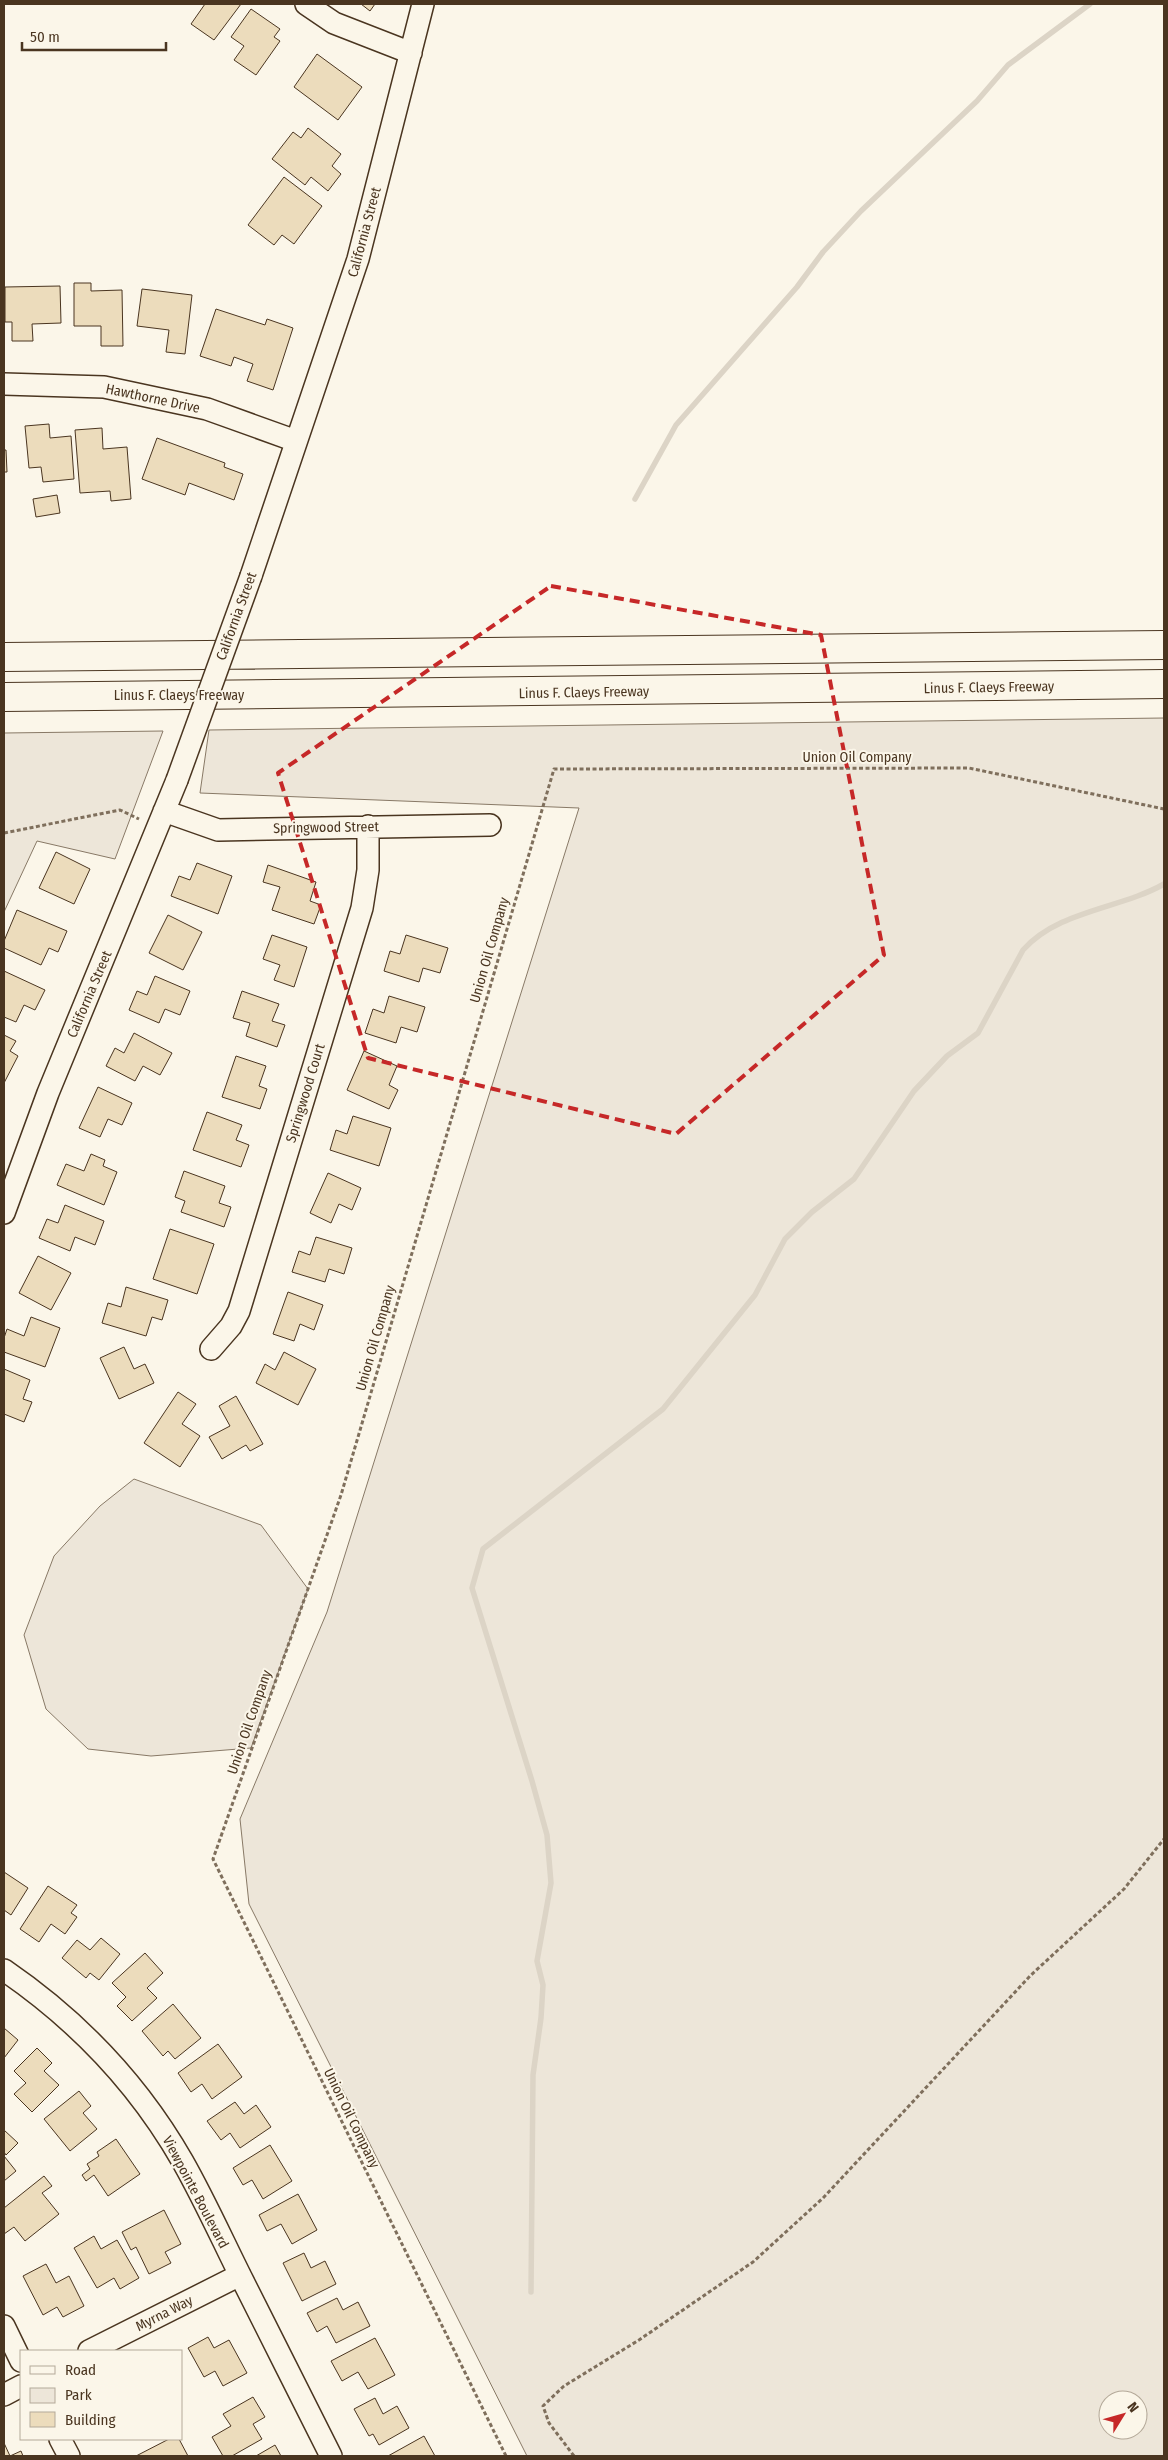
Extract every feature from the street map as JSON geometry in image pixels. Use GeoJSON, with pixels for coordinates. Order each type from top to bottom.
{"type":"FeatureCollection","features":[{"type":"Feature","properties":{"kind":"highway"},"geometry":{"type":"LineString","coordinates":[[4,657],[1164,645]]}},
{"type":"Feature","properties":{"kind":"highway","name":"Linus F. Claeys Freeway"},"geometry":{"type":"LineString","coordinates":[[4,697],[1164,684]]}},
{"type":"Feature","properties":{"kind":"street"},"geometry":{"type":"LineString","coordinates":[[306,4],[334,23],[411,53]]}},
{"type":"Feature","properties":{"kind":"street","name":"California Street"},"geometry":{"type":"LineString","coordinates":[[4,1213],[48,1093],[177,780],[251,576],[358,259],[422,4]]}},
{"type":"Feature","properties":{"kind":"street","name":"Hawthorne Drive"},"geometry":{"type":"LineString","coordinates":[[4,384],[104,387],[207,409],[296,441]]}},
{"type":"Feature","properties":{"kind":"street","name":"Springwood Street"},"geometry":{"type":"LineString","coordinates":[[161,819],[218,830],[490,825]]}},
{"type":"Feature","properties":{"kind":"street","name":"Springwood Court"},"geometry":{"type":"LineString","coordinates":[[210,1349],[231,1326],[240,1310],[359,917],[368,870],[368,826]]}},
{"type":"Feature","properties":{"kind":"street","name":"Viewpointe Boulevard"},"geometry":{"type":"LineString","coordinates":[[4,1970],[45,2000],[77,2028],[112,2064],[143,2102],[189,2174],[331,2456]]}},
{"type":"Feature","properties":{"kind":"street","name":"Myrna Way"},"geometry":{"type":"LineString","coordinates":[[91,2350],[240,2275]]}},
{"type":"Feature","properties":{"kind":"street"},"geometry":{"type":"LineString","coordinates":[[4,2326],[20,2358]]}},
{"type":"Feature","properties":{"kind":"street"},"geometry":{"type":"LineString","coordinates":[[4,2395],[20,2387]]}},
{"type":"Feature","properties":{"kind":"street"},"geometry":{"type":"LineString","coordinates":[[61,2440],[69,2456]]}},
{"type":"Feature","properties":{"kind":"path","name":"Union Oil Company"},"geometry":{"type":"LineString","coordinates":[[506,2456],[213,1859],[341,1495],[554,769],[969,768],[1164,809]]}},
{"type":"Feature","properties":{"kind":"path"},"geometry":{"type":"LineString","coordinates":[[4,833],[120,810],[161,819]]}},
{"type":"Feature","properties":{"kind":"path"},"geometry":{"type":"LineString","coordinates":[[574,2456],[549,2423],[543,2406],[564,2386],[639,2340],[753,2262],[823,2198],[1031,1975],[1124,1889],[1164,1839]]}},
{"type":"Feature","properties":{"kind":"highlighted area"},"geometry":{"type":"Polygon","coordinates":[[[551,586],[821,635],[884,955],[676,1134],[368,1058],[278,773],[551,586]]]}},
{"type":"Feature","properties":{"kind":"green space"},"geometry":{"type":"Polygon","coordinates":[[[1164,718],[1164,2456],[527,2456],[249,1904],[240,1819],[327,1612],[579,808],[200,793],[209,730],[1164,718]]]}},
{"type":"Feature","properties":{"kind":"green space"},"geometry":{"type":"Polygon","coordinates":[[[163,731],[115,859],[37,841],[4,912],[4,733],[163,731]]]}},
{"type":"Feature","properties":{"kind":"green space"},"geometry":{"type":"Polygon","coordinates":[[[134,1479],[261,1525],[308,1589],[251,1748],[151,1756],[88,1749],[46,1709],[24,1635],[54,1556],[100,1506],[134,1479]]]}},
{"type":"Feature","properties":{"kind":"building"},"geometry":{"type":"Polygon","coordinates":[[[205,4],[241,4],[214,40],[191,24],[205,4]]]}},
{"type":"Feature","properties":{"kind":"building"},"geometry":{"type":"Polygon","coordinates":[[[361,4],[375,4],[370,11],[361,4]]]}},
{"type":"Feature","properties":{"kind":"building"},"geometry":{"type":"Polygon","coordinates":[[[251,9],[280,29],[274,37],[280,41],[256,75],[234,60],[244,46],[231,37],[251,9]]]}},
{"type":"Feature","properties":{"kind":"building"},"geometry":{"type":"Polygon","coordinates":[[[317,54],[362,87],[338,120],[294,87],[317,54]]]}},
{"type":"Feature","properties":{"kind":"building"},"geometry":{"type":"Polygon","coordinates":[[[308,128],[341,154],[332,166],[341,174],[328,191],[311,177],[305,185],[272,159],[293,132],[301,138],[308,128]]]}},
{"type":"Feature","properties":{"kind":"building"},"geometry":{"type":"Polygon","coordinates":[[[284,177],[322,206],[294,244],[282,235],[274,245],[248,225],[284,177]]]}},
{"type":"Feature","properties":{"kind":"building"},"geometry":{"type":"Polygon","coordinates":[[[74,283],[91,283],[91,291],[122,290],[123,346],[101,346],[101,326],[74,326],[74,283]]]}},
{"type":"Feature","properties":{"kind":"building"},"geometry":{"type":"Polygon","coordinates":[[[60,286],[61,323],[32,324],[33,341],[12,341],[12,322],[5,322],[5,287],[60,286]]]}},
{"type":"Feature","properties":{"kind":"building"},"geometry":{"type":"Polygon","coordinates":[[[142,289],[192,295],[185,354],[166,352],[169,330],[137,326],[142,289]]]}},
{"type":"Feature","properties":{"kind":"building"},"geometry":{"type":"Polygon","coordinates":[[[216,309],[265,325],[267,319],[293,328],[273,390],[247,381],[253,364],[234,357],[231,366],[200,356],[216,309]]]}},
{"type":"Feature","properties":{"kind":"building"},"geometry":{"type":"Polygon","coordinates":[[[49,424],[50,438],[71,436],[74,479],[43,482],[41,467],[29,468],[25,426],[49,424]]]}},
{"type":"Feature","properties":{"kind":"building"},"geometry":{"type":"Polygon","coordinates":[[[102,428],[103,449],[127,447],[131,499],[111,501],[110,491],[80,493],[75,430],[102,428]]]}},
{"type":"Feature","properties":{"kind":"building"},"geometry":{"type":"Polygon","coordinates":[[[157,438],[225,463],[224,467],[243,474],[234,500],[189,483],[185,495],[142,479],[157,438]]]}},
{"type":"Feature","properties":{"kind":"building"},"geometry":{"type":"Polygon","coordinates":[[[4,450],[6,450],[7,472],[4,472],[4,450]]]}},
{"type":"Feature","properties":{"kind":"building"},"geometry":{"type":"Polygon","coordinates":[[[57,495],[60,513],[36,517],[33,499],[57,495]]]}},
{"type":"Feature","properties":{"kind":"building"},"geometry":{"type":"Polygon","coordinates":[[[56,852],[90,869],[74,904],[39,888],[56,852]]]}},
{"type":"Feature","properties":{"kind":"building"},"geometry":{"type":"Polygon","coordinates":[[[197,863],[232,876],[218,914],[171,896],[179,876],[190,880],[197,863]]]}},
{"type":"Feature","properties":{"kind":"building"},"geometry":{"type":"Polygon","coordinates":[[[268,865],[316,882],[310,901],[321,905],[314,924],[272,910],[280,887],[263,882],[268,865]]]}},
{"type":"Feature","properties":{"kind":"building"},"geometry":{"type":"Polygon","coordinates":[[[17,910],[67,931],[58,952],[49,948],[41,965],[4,948],[4,941],[17,910]]]}},
{"type":"Feature","properties":{"kind":"building"},"geometry":{"type":"Polygon","coordinates":[[[168,915],[202,932],[183,970],[149,953],[168,915]]]}},
{"type":"Feature","properties":{"kind":"building"},"geometry":{"type":"Polygon","coordinates":[[[272,935],[307,947],[294,987],[274,980],[280,965],[263,959],[272,935]]]}},
{"type":"Feature","properties":{"kind":"building"},"geometry":{"type":"Polygon","coordinates":[[[406,935],[448,948],[440,973],[423,968],[419,982],[384,971],[390,951],[400,954],[406,935]]]}},
{"type":"Feature","properties":{"kind":"building"},"geometry":{"type":"Polygon","coordinates":[[[4,971],[45,990],[35,1010],[24,1005],[16,1022],[4,1017],[4,971]]]}},
{"type":"Feature","properties":{"kind":"building"},"geometry":{"type":"Polygon","coordinates":[[[155,976],[190,991],[180,1015],[165,1009],[159,1023],[129,1010],[137,991],[147,995],[155,976]]]}},
{"type":"Feature","properties":{"kind":"building"},"geometry":{"type":"Polygon","coordinates":[[[242,991],[279,1004],[272,1021],[285,1025],[277,1047],[246,1036],[250,1023],[233,1018],[242,991]]]}},
{"type":"Feature","properties":{"kind":"building"},"geometry":{"type":"Polygon","coordinates":[[[389,996],[425,1007],[417,1032],[401,1027],[396,1043],[365,1033],[373,1009],[384,1013],[389,996]]]}},
{"type":"Feature","properties":{"kind":"building"},"geometry":{"type":"Polygon","coordinates":[[[134,1033],[172,1053],[160,1075],[143,1066],[135,1081],[106,1066],[115,1048],[124,1053],[134,1033]]]}},
{"type":"Feature","properties":{"kind":"building"},"geometry":{"type":"Polygon","coordinates":[[[4,1035],[16,1041],[10,1051],[18,1056],[4,1083],[4,1035]]]}},
{"type":"Feature","properties":{"kind":"building"},"geometry":{"type":"Polygon","coordinates":[[[364,1051],[397,1066],[389,1085],[398,1090],[389,1109],[347,1090],[364,1051]]]}},
{"type":"Feature","properties":{"kind":"building"},"geometry":{"type":"Polygon","coordinates":[[[236,1056],[266,1066],[259,1086],[267,1089],[260,1109],[222,1097],[236,1056]]]}},
{"type":"Feature","properties":{"kind":"building"},"geometry":{"type":"Polygon","coordinates":[[[98,1087],[132,1103],[122,1125],[108,1119],[100,1137],[79,1128],[98,1087]]]}},
{"type":"Feature","properties":{"kind":"building"},"geometry":{"type":"Polygon","coordinates":[[[207,1112],[242,1125],[236,1140],[249,1145],[241,1167],[193,1150],[207,1112]]]}},
{"type":"Feature","properties":{"kind":"building"},"geometry":{"type":"Polygon","coordinates":[[[353,1116],[391,1128],[379,1166],[330,1150],[336,1130],[347,1134],[353,1116]]]}},
{"type":"Feature","properties":{"kind":"building"},"geometry":{"type":"Polygon","coordinates":[[[91,1154],[105,1160],[103,1166],[117,1172],[104,1205],[57,1185],[66,1164],[84,1171],[91,1154]]]}},
{"type":"Feature","properties":{"kind":"building"},"geometry":{"type":"Polygon","coordinates":[[[184,1171],[225,1186],[219,1203],[231,1207],[224,1227],[181,1212],[185,1201],[175,1197],[184,1171]]]}},
{"type":"Feature","properties":{"kind":"building"},"geometry":{"type":"Polygon","coordinates":[[[328,1173],[361,1188],[352,1210],[339,1204],[331,1223],[310,1213],[328,1173]]]}},
{"type":"Feature","properties":{"kind":"building"},"geometry":{"type":"Polygon","coordinates":[[[65,1205],[104,1221],[95,1245],[75,1237],[70,1251],[39,1238],[47,1219],[58,1223],[65,1205]]]}},
{"type":"Feature","properties":{"kind":"building"},"geometry":{"type":"Polygon","coordinates":[[[170,1229],[214,1244],[197,1294],[153,1279],[170,1229]]]}},
{"type":"Feature","properties":{"kind":"building"},"geometry":{"type":"Polygon","coordinates":[[[316,1237],[352,1248],[344,1274],[329,1269],[325,1282],[292,1272],[299,1251],[310,1255],[316,1237]]]}},
{"type":"Feature","properties":{"kind":"building"},"geometry":{"type":"Polygon","coordinates":[[[38,1256],[71,1273],[51,1310],[19,1293],[38,1256]]]}},
{"type":"Feature","properties":{"kind":"building"},"geometry":{"type":"Polygon","coordinates":[[[126,1287],[168,1300],[162,1320],[152,1317],[146,1336],[102,1323],[108,1303],[121,1307],[126,1287]]]}},
{"type":"Feature","properties":{"kind":"building"},"geometry":{"type":"Polygon","coordinates":[[[288,1292],[323,1305],[314,1330],[300,1324],[294,1341],[273,1334],[288,1292]]]}},
{"type":"Feature","properties":{"kind":"building"},"geometry":{"type":"Polygon","coordinates":[[[31,1317],[60,1328],[45,1367],[4,1352],[4,1338],[7,1329],[24,1336],[31,1317]]]}},
{"type":"Feature","properties":{"kind":"building"},"geometry":{"type":"Polygon","coordinates":[[[124,1347],[134,1369],[145,1364],[154,1383],[119,1399],[100,1358],[124,1347]]]}},
{"type":"Feature","properties":{"kind":"building"},"geometry":{"type":"Polygon","coordinates":[[[284,1352],[316,1369],[298,1405],[256,1383],[265,1364],[275,1370],[284,1352]]]}},
{"type":"Feature","properties":{"kind":"building"},"geometry":{"type":"Polygon","coordinates":[[[4,1369],[30,1380],[23,1399],[32,1402],[24,1422],[4,1414],[4,1369]]]}},
{"type":"Feature","properties":{"kind":"building"},"geometry":{"type":"Polygon","coordinates":[[[178,1392],[196,1404],[182,1424],[200,1436],[180,1467],[144,1443],[178,1392]]]}},
{"type":"Feature","properties":{"kind":"building"},"geometry":{"type":"Polygon","coordinates":[[[236,1396],[263,1444],[250,1451],[246,1445],[222,1459],[209,1437],[230,1426],[219,1406],[236,1396]]]}},
{"type":"Feature","properties":{"kind":"building"},"geometry":{"type":"Polygon","coordinates":[[[4,1872],[28,1888],[11,1915],[4,1910],[4,1872]]]}},
{"type":"Feature","properties":{"kind":"building"},"geometry":{"type":"Polygon","coordinates":[[[48,1886],[77,1905],[71,1913],[77,1917],[65,1934],[51,1924],[39,1942],[20,1929],[48,1886]]]}},
{"type":"Feature","properties":{"kind":"building"},"geometry":{"type":"Polygon","coordinates":[[[101,1938],[120,1954],[99,1980],[90,1973],[86,1978],[62,1958],[77,1940],[90,1950],[101,1938]]]}},
{"type":"Feature","properties":{"kind":"building"},"geometry":{"type":"Polygon","coordinates":[[[145,1953],[163,1973],[147,1988],[157,1998],[132,2021],[117,2006],[126,1997],[112,1983],[145,1953]]]}},
{"type":"Feature","properties":{"kind":"building"},"geometry":{"type":"Polygon","coordinates":[[[173,2004],[201,2038],[175,2059],[168,2051],[163,2056],[142,2031],[173,2004]]]}},
{"type":"Feature","properties":{"kind":"building"},"geometry":{"type":"Polygon","coordinates":[[[4,2028],[18,2040],[4,2058],[4,2028]]]}},
{"type":"Feature","properties":{"kind":"building"},"geometry":{"type":"Polygon","coordinates":[[[218,2044],[242,2077],[212,2099],[202,2084],[191,2092],[178,2073],[218,2044]]]}},
{"type":"Feature","properties":{"kind":"building"},"geometry":{"type":"Polygon","coordinates":[[[37,2048],[52,2063],[44,2071],[59,2085],[32,2112],[14,2094],[26,2083],[14,2071],[37,2048]]]}},
{"type":"Feature","properties":{"kind":"building"},"geometry":{"type":"Polygon","coordinates":[[[79,2091],[91,2106],[83,2113],[97,2129],[70,2151],[44,2119],[79,2091]]]}},
{"type":"Feature","properties":{"kind":"building"},"geometry":{"type":"Polygon","coordinates":[[[235,2102],[244,2114],[256,2105],[271,2127],[240,2148],[230,2133],[221,2140],[207,2121],[235,2102]]]}},
{"type":"Feature","properties":{"kind":"building"},"geometry":{"type":"Polygon","coordinates":[[[4,2130],[18,2143],[6,2155],[4,2152],[4,2130]]]}},
{"type":"Feature","properties":{"kind":"building"},"geometry":{"type":"Polygon","coordinates":[[[116,2139],[140,2174],[108,2196],[94,2175],[86,2181],[82,2175],[90,2169],[87,2164],[99,2156],[97,2152],[116,2139]]]}},
{"type":"Feature","properties":{"kind":"building"},"geometry":{"type":"Polygon","coordinates":[[[270,2145],[292,2181],[263,2199],[252,2180],[243,2185],[233,2168],[270,2145]]]}},
{"type":"Feature","properties":{"kind":"building"},"geometry":{"type":"Polygon","coordinates":[[[4,2156],[16,2171],[4,2181],[4,2156]]]}},
{"type":"Feature","properties":{"kind":"building"},"geometry":{"type":"Polygon","coordinates":[[[44,2176],[52,2186],[42,2193],[59,2214],[25,2241],[14,2227],[4,2234],[4,2208],[44,2176]]]}},
{"type":"Feature","properties":{"kind":"building"},"geometry":{"type":"Polygon","coordinates":[[[298,2194],[317,2230],[292,2244],[281,2224],[267,2231],[259,2215],[298,2194]]]}},
{"type":"Feature","properties":{"kind":"building"},"geometry":{"type":"Polygon","coordinates":[[[164,2210],[181,2244],[165,2252],[171,2263],[149,2274],[136,2247],[131,2250],[122,2232],[164,2210]]]}},
{"type":"Feature","properties":{"kind":"building"},"geometry":{"type":"Polygon","coordinates":[[[94,2236],[101,2249],[117,2240],[139,2278],[120,2289],[114,2278],[97,2288],[74,2248],[94,2236]]]}},
{"type":"Feature","properties":{"kind":"building"},"geometry":{"type":"Polygon","coordinates":[[[304,2253],[311,2268],[325,2261],[336,2284],[302,2301],[283,2263],[304,2253]]]}},
{"type":"Feature","properties":{"kind":"building"},"geometry":{"type":"Polygon","coordinates":[[[46,2264],[56,2283],[69,2276],[84,2306],[63,2317],[57,2307],[43,2315],[23,2276],[46,2264]]]}},
{"type":"Feature","properties":{"kind":"building"},"geometry":{"type":"Polygon","coordinates":[[[337,2298],[343,2310],[358,2302],[370,2326],[336,2343],[327,2326],[317,2332],[307,2313],[337,2298]]]}},
{"type":"Feature","properties":{"kind":"building"},"geometry":{"type":"Polygon","coordinates":[[[208,2337],[214,2348],[229,2340],[247,2373],[223,2386],[215,2371],[204,2377],[188,2348],[208,2337]]]}},
{"type":"Feature","properties":{"kind":"building"},"geometry":{"type":"Polygon","coordinates":[[[375,2338],[395,2375],[368,2389],[358,2372],[342,2381],[331,2361],[375,2338]]]}},
{"type":"Feature","properties":{"kind":"building"},"geometry":{"type":"Polygon","coordinates":[[[253,2397],[265,2417],[253,2424],[262,2439],[232,2456],[223,2456],[212,2437],[231,2426],[223,2414],[253,2397]]]}},
{"type":"Feature","properties":{"kind":"building"},"geometry":{"type":"Polygon","coordinates":[[[375,2398],[383,2414],[397,2406],[409,2428],[379,2445],[373,2434],[369,2436],[354,2409],[375,2398]]]}},
{"type":"Feature","properties":{"kind":"building"},"geometry":{"type":"Polygon","coordinates":[[[424,2436],[435,2456],[388,2456],[424,2436]]]}},
{"type":"Feature","properties":{"kind":"building"},"geometry":{"type":"Polygon","coordinates":[[[167,2440],[180,2440],[188,2456],[136,2456],[167,2440]]]}},
{"type":"Feature","properties":{"kind":"building"},"geometry":{"type":"Polygon","coordinates":[[[4,2443],[10,2456],[4,2456],[4,2443]]]}},
{"type":"Feature","properties":{"kind":"building"},"geometry":{"type":"Polygon","coordinates":[[[275,2445],[281,2456],[256,2456],[275,2445]]]}},
{"type":"Feature","properties":{"kind":"building"},"geometry":{"type":"Polygon","coordinates":[[[21,2451],[23,2456],[10,2456],[21,2451]]]}},
{"type":"Feature","properties":{"kind":"waterway"},"geometry":{"type":"LineString","coordinates":[[635,499],[676,425],[797,287],[823,252],[861,211],[977,101],[1008,65],[1090,4]]}},
{"type":"Feature","properties":{"kind":"waterway"},"geometry":{"type":"LineString","coordinates":[[531,2292],[533,2075],[541,2018],[543,1985],[537,1961],[551,1883],[547,1835],[472,1588],[483,1549],[663,1409],[755,1295],[785,1239],[812,1212],[854,1179],[914,1091],[947,1056],[978,1033],[1023,950],[1054,926],[1164,884]]}}]}
